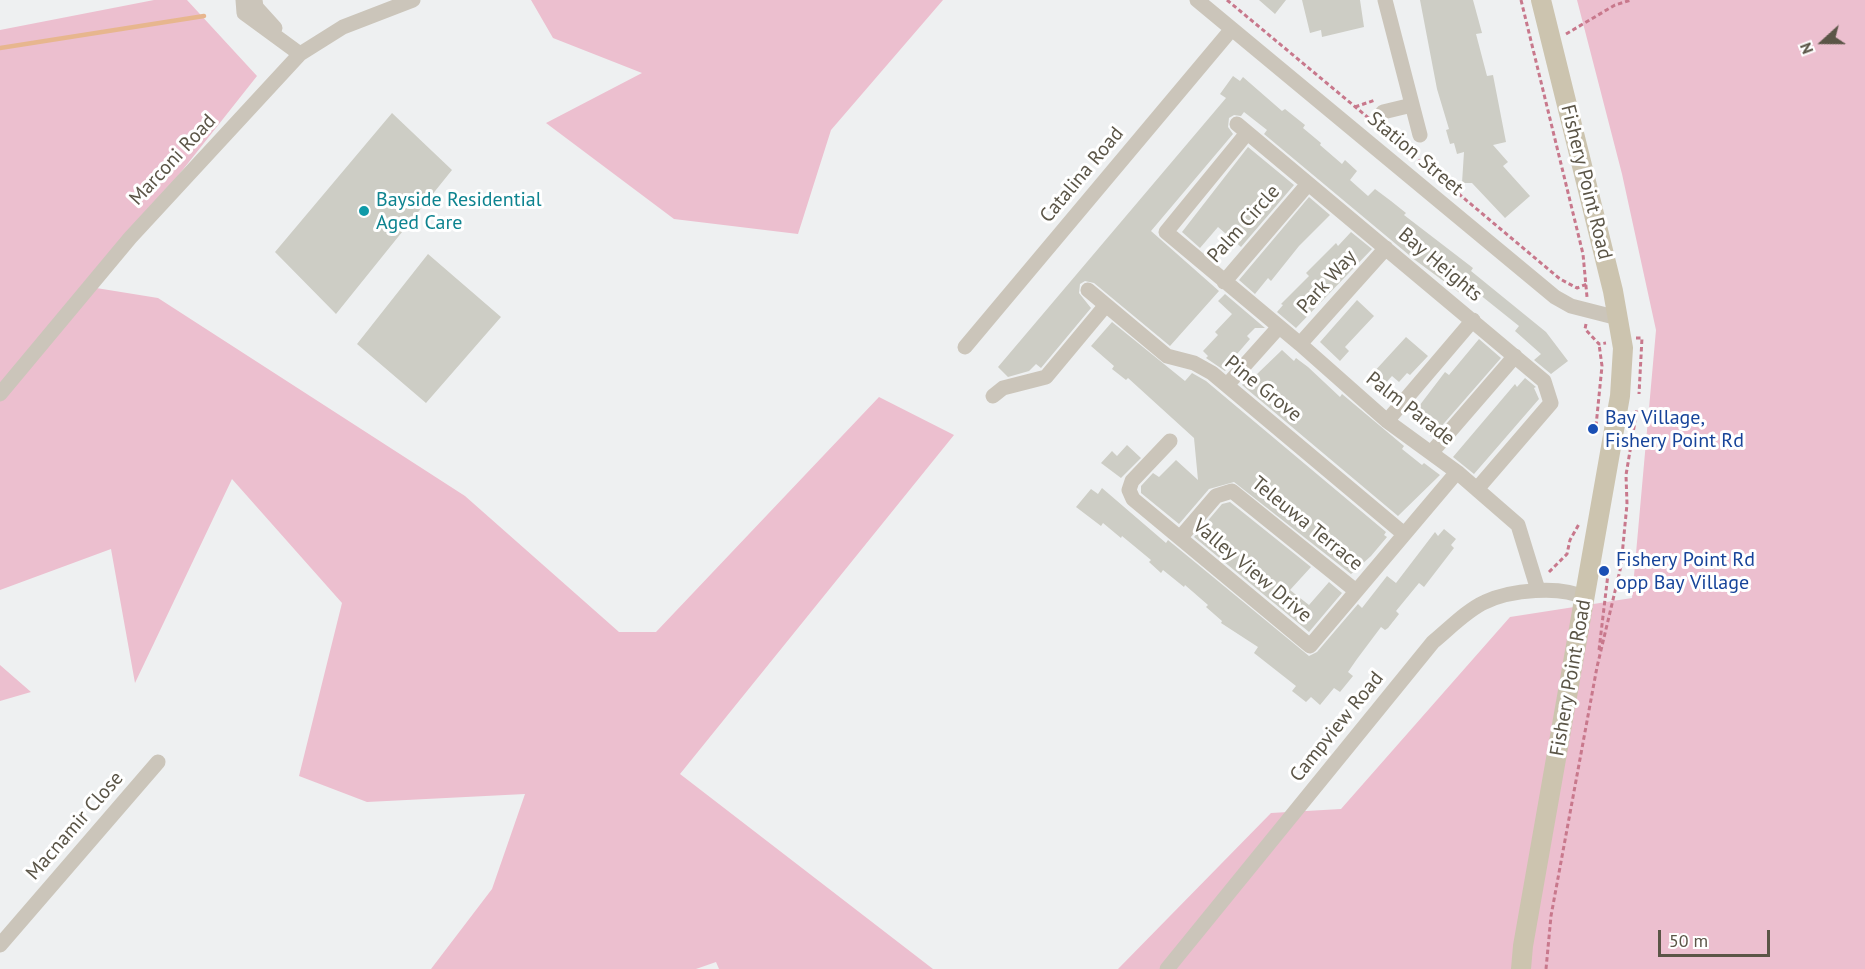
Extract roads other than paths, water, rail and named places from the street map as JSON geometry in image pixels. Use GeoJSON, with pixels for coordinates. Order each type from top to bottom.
{"type":"FeatureCollection","features":[{"type":"Feature","properties":{"kind":"main road","name":"Fishery Point Road"},"geometry":{"type":"LineString","coordinates":[[1521,969],[1523,946],[1620,396],[1622,340],[1541,0]]}},
{"type":"Feature","properties":{"kind":"street"},"geometry":{"type":"LineString","coordinates":[[243,0],[244,13],[300,54]]}},
{"type":"Feature","properties":{"kind":"street"},"geometry":{"type":"LineString","coordinates":[[255,0],[256,7],[300,54]]}},
{"type":"Feature","properties":{"kind":"street","name":"Marconi Road"},"geometry":{"type":"LineString","coordinates":[[0,394],[130,238],[300,54],[343,27],[412,0]]}},
{"type":"Feature","properties":{"kind":"street","name":"Station Street"},"geometry":{"type":"LineString","coordinates":[[1197,0],[1555,297],[1586,310],[1618,318]]}},
{"type":"Feature","properties":{"kind":"street"},"geometry":{"type":"LineString","coordinates":[[1385,0],[1420,135]]}},
{"type":"Feature","properties":{"kind":"street","name":"Catalina Road"},"geometry":{"type":"LineString","coordinates":[[965,347],[1231,30]]}},
{"type":"Feature","properties":{"kind":"street"},"geometry":{"type":"LineString","coordinates":[[1382,105],[1412,105]]}},
{"type":"Feature","properties":{"kind":"street","name":"Palm Circle"},"geometry":{"type":"LineString","coordinates":[[1242,128],[1308,184],[1224,282],[1166,232],[1242,128]]}},
{"type":"Feature","properties":{"kind":"street","name":"Bay Heights"},"geometry":{"type":"LineString","coordinates":[[1308,184],[1544,381],[1551,403],[1477,489]]}},
{"type":"Feature","properties":{"kind":"street","name":"Park Way"},"geometry":{"type":"LineString","coordinates":[[1300,344],[1386,248]]}},
{"type":"Feature","properties":{"kind":"street","name":"Palm Parade"},"geometry":{"type":"LineString","coordinates":[[1224,282],[1300,344],[1387,421],[1457,472],[1518,525],[1538,590]]}},
{"type":"Feature","properties":{"kind":"street","name":"Pine Grove"},"geometry":{"type":"LineString","coordinates":[[1088,290],[1167,356],[1194,363],[1227,385],[1404,534]]}},
{"type":"Feature","properties":{"kind":"street"},"geometry":{"type":"LineString","coordinates":[[993,396],[1003,388],[1046,377],[1106,306]]}},
{"type":"Feature","properties":{"kind":"street"},"geometry":{"type":"LineString","coordinates":[[1387,421],[1473,320]]}},
{"type":"Feature","properties":{"kind":"street"},"geometry":{"type":"LineString","coordinates":[[1227,385],[1278,328]]}},
{"type":"Feature","properties":{"kind":"street"},"geometry":{"type":"LineString","coordinates":[[1431,453],[1515,356]]}},
{"type":"Feature","properties":{"kind":"street","name":"Valley View Drive"},"geometry":{"type":"LineString","coordinates":[[1170,441],[1137,474],[1129,490],[1133,500],[1310,646],[1457,472]]}},
{"type":"Feature","properties":{"kind":"street","name":"Teleuwa Terrace"},"geometry":{"type":"LineString","coordinates":[[1179,538],[1216,496],[1232,491],[1356,591]]}},
{"type":"Feature","properties":{"kind":"street","name":"Campview Road"},"geometry":{"type":"LineString","coordinates":[[1167,969],[1433,642],[1485,602],[1538,590],[1572,591],[1585,598]]}},
{"type":"Feature","properties":{"kind":"street","name":"Macnamir Close"},"geometry":{"type":"LineString","coordinates":[[0,945],[158,762]]}},
{"type":"Feature","properties":{"kind":"waterway"},"geometry":{"type":"LineString","coordinates":[[0,48],[204,16]]}},
{"type":"Feature","properties":{"kind":"place","name":"Bayside Residential Aged Care"},"geometry":{"type":"Point","coordinates":[364,211]}},
{"type":"Feature","properties":{"kind":"place","name":"Bay Village, Fishery Point Rd"},"geometry":{"type":"Point","coordinates":[1593,429]}},
{"type":"Feature","properties":{"kind":"place","name":"Fishery Point Rd opp Bay Village"},"geometry":{"type":"Point","coordinates":[1604,571]}}]}
